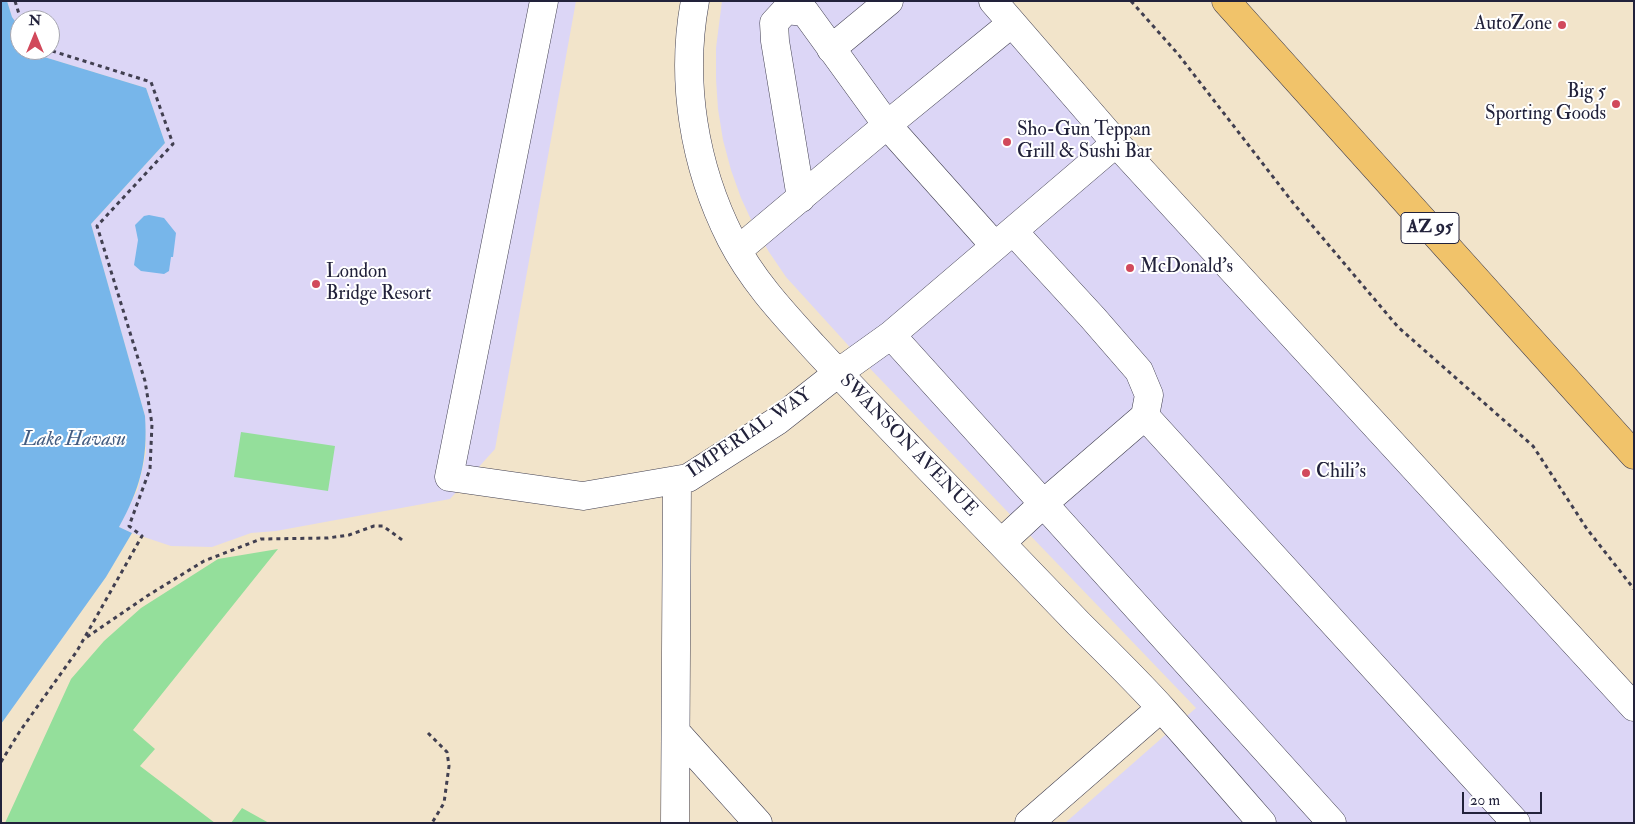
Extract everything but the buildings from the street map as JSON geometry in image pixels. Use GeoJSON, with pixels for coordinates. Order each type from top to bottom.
{"type":"FeatureCollection","features":[{"type":"Feature","properties":{"kind":"highway","name":"AZ 95"},"geometry":{"type":"LineString","coordinates":[[1226,1],[1634,455]]}},
{"type":"Feature","properties":{"kind":"street","name":"IMPERIAL WAY"},"geometry":{"type":"LineString","coordinates":[[544,1],[448,478],[583,496],[688,478],[777,421],[838,373],[891,335],[1116,143]]}},
{"type":"Feature","properties":{"kind":"street","name":"SWANSON AVENUE"},"geometry":{"type":"LineString","coordinates":[[695,1],[690,48],[690,80],[693,121],[698,145],[706,177],[717,208],[738,250],[766,294],[838,373],[1161,708],[1262,823]]}},
{"type":"Feature","properties":{"kind":"street"},"geometry":{"type":"LineString","coordinates":[[832,49],[890,1]]}},
{"type":"Feature","properties":{"kind":"street"},"geometry":{"type":"LineString","coordinates":[[994,1],[1116,143],[1634,708]]}},
{"type":"Feature","properties":{"kind":"street"},"geometry":{"type":"LineString","coordinates":[[801,198],[775,41],[774,23],[786,10],[805,12],[887,125],[1004,239],[1093,318],[1139,371],[1149,395],[1145,416],[1001,543]]}},
{"type":"Feature","properties":{"kind":"street"},"geometry":{"type":"LineString","coordinates":[[738,250],[1012,23]]}},
{"type":"Feature","properties":{"kind":"street"},"geometry":{"type":"LineString","coordinates":[[891,335],[1332,823]]}},
{"type":"Feature","properties":{"kind":"street"},"geometry":{"type":"LineString","coordinates":[[1145,416],[1516,823]]}},
{"type":"Feature","properties":{"kind":"street"},"geometry":{"type":"LineString","coordinates":[[675,823],[677,480]]}},
{"type":"Feature","properties":{"kind":"street"},"geometry":{"type":"LineString","coordinates":[[1029,823],[1161,708]]}},
{"type":"Feature","properties":{"kind":"street"},"geometry":{"type":"LineString","coordinates":[[676,732],[758,823]]}},
{"type":"Feature","properties":{"kind":"path"},"geometry":{"type":"LineString","coordinates":[[1131,1],[1178,54],[1294,204],[1398,327],[1533,446],[1587,529],[1634,589]]}},
{"type":"Feature","properties":{"kind":"path"},"geometry":{"type":"LineString","coordinates":[[1,762],[20,731],[77,651],[142,536],[129,526],[150,469],[152,424],[145,381],[97,226],[173,144],[151,82],[60,53]]}},
{"type":"Feature","properties":{"kind":"path"},"geometry":{"type":"LineString","coordinates":[[84,639],[147,596],[204,561],[262,539],[328,538],[349,535],[374,526],[383,526],[405,542]]}},
{"type":"Feature","properties":{"kind":"path"},"geometry":{"type":"LineString","coordinates":[[428,733],[447,752],[449,766],[444,803],[432,823]]}},
{"type":"Feature","properties":{"kind":"shaded area","name":"London Bridge Resort"},"geometry":{"type":"Polygon","coordinates":[[[7,1],[576,1],[495,449],[450,499],[276,531],[251,533],[212,547],[171,546],[119,527],[138,489],[146,453],[145,416],[91,224],[165,143],[146,88],[54,60],[60,60],[60,10],[10,11],[7,1]]]}},
{"type":"Feature","properties":{"kind":"shaded area"},"geometry":{"type":"Polygon","coordinates":[[[722,1],[978,1],[1634,720],[1634,823],[1065,823],[1196,708],[857,355],[786,277],[769,252],[741,198],[723,140],[716,79],[716,48],[722,1]]]}},
{"type":"Feature","properties":{"kind":"green space"},"geometry":{"type":"Polygon","coordinates":[[[241,432],[335,446],[328,491],[234,477],[241,432]]]}},
{"type":"Feature","properties":{"kind":"green space"},"geometry":{"type":"Polygon","coordinates":[[[278,549],[133,730],[155,749],[140,766],[215,823],[5,823],[71,679],[104,641],[141,608],[218,559],[278,549]]]}},
{"type":"Feature","properties":{"kind":"green space"},"geometry":{"type":"Polygon","coordinates":[[[242,808],[269,823],[231,823],[242,808]]]}},
{"type":"Feature","properties":{"kind":"water","name":"Lake Havasu"},"geometry":{"type":"Polygon","coordinates":[[[1,1],[7,1],[10,11],[10,60],[54,60],[146,88],[165,143],[91,224],[145,416],[145,447],[141,474],[132,500],[119,527],[132,533],[106,577],[1,724],[1,1]]]}},
{"type":"Feature","properties":{"kind":"water"},"geometry":{"type":"Polygon","coordinates":[[[144,216],[164,218],[176,233],[169,271],[164,274],[141,271],[134,265],[138,240],[135,225],[144,216]]]}},
{"type":"Feature","properties":{"kind":"place","name":"AutoZone"},"geometry":{"type":"Point","coordinates":[1562,25]}},
{"type":"Feature","properties":{"kind":"place","name":"Big 5 Sporting Goods"},"geometry":{"type":"Point","coordinates":[1616,104]}},
{"type":"Feature","properties":{"kind":"place","name":"Sho-Gun Teppan Grill & Sushi Bar"},"geometry":{"type":"Point","coordinates":[1007,142]}},
{"type":"Feature","properties":{"kind":"place","name":"McDonald's"},"geometry":{"type":"Point","coordinates":[1130,268]}},
{"type":"Feature","properties":{"kind":"place","name":"London Bridge Resort"},"geometry":{"type":"Point","coordinates":[316,284]}},
{"type":"Feature","properties":{"kind":"place","name":"Chili's"},"geometry":{"type":"Point","coordinates":[1306,473]}}]}
